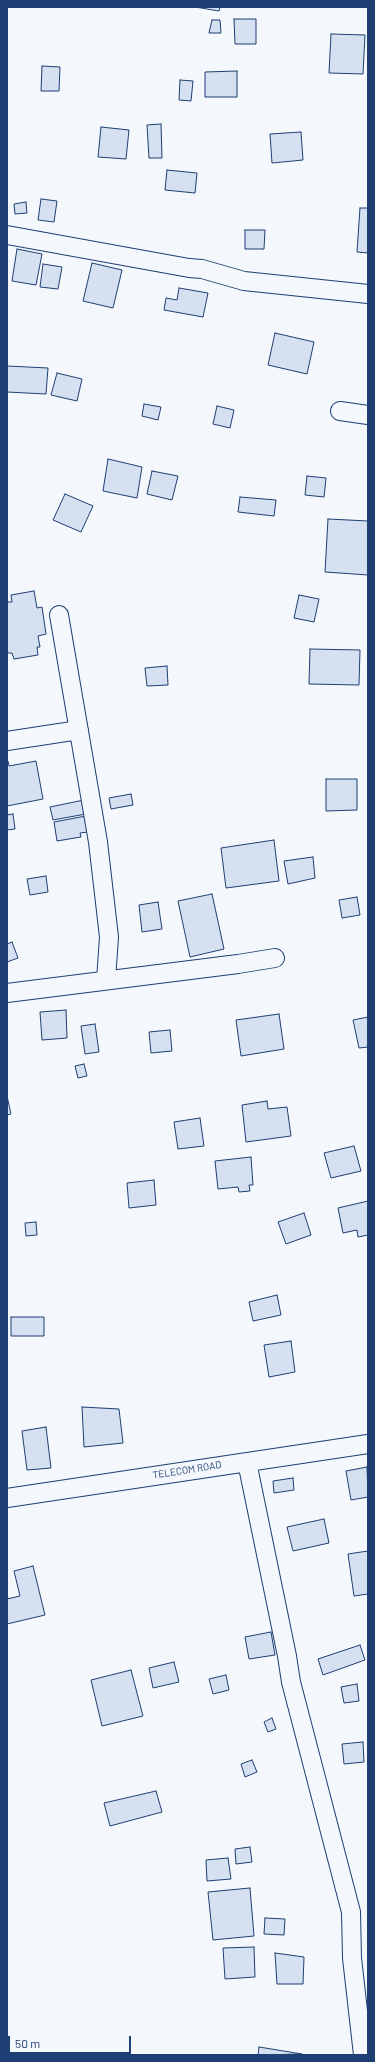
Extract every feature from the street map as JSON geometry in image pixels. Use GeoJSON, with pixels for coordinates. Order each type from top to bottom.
{"type":"FeatureCollection","features":[{"type":"Feature","properties":{"kind":"street"},"geometry":{"type":"LineString","coordinates":[[7,235],[189,268],[202,269],[244,281],[368,294]]}},
{"type":"Feature","properties":{"kind":"street"},"geometry":{"type":"LineString","coordinates":[[340,411],[368,415]]}},
{"type":"Feature","properties":{"kind":"street"},"geometry":{"type":"LineString","coordinates":[[59,615],[98,842],[109,937],[106,980]]}},
{"type":"Feature","properties":{"kind":"street"},"geometry":{"type":"LineString","coordinates":[[7,741],[79,730]]}},
{"type":"Feature","properties":{"kind":"street"},"geometry":{"type":"LineString","coordinates":[[7,994],[275,958]]}},
{"type":"Feature","properties":{"kind":"street","name":"TELECOM ROAD"},"geometry":{"type":"LineString","coordinates":[[7,1498],[368,1444]]}},
{"type":"Feature","properties":{"kind":"street"},"geometry":{"type":"LineString","coordinates":[[247,1462],[291,1682],[351,1912],[352,1958],[363,2055]]}},
{"type":"Feature","properties":{"kind":"building"},"geometry":{"type":"Polygon","coordinates":[[[195,7],[220,7],[219,11],[195,7]]]}},
{"type":"Feature","properties":{"kind":"building"},"geometry":{"type":"Polygon","coordinates":[[[234,19],[256,19],[256,44],[235,44],[234,19]]]}},
{"type":"Feature","properties":{"kind":"building"},"geometry":{"type":"Polygon","coordinates":[[[212,20],[220,20],[221,33],[209,33],[212,20]]]}},
{"type":"Feature","properties":{"kind":"building"},"geometry":{"type":"Polygon","coordinates":[[[331,34],[365,35],[363,74],[329,73],[331,34]]]}},
{"type":"Feature","properties":{"kind":"building"},"geometry":{"type":"Polygon","coordinates":[[[42,66],[60,67],[59,91],[41,91],[42,66]]]}},
{"type":"Feature","properties":{"kind":"building"},"geometry":{"type":"Polygon","coordinates":[[[237,71],[237,97],[205,97],[205,72],[237,71]]]}},
{"type":"Feature","properties":{"kind":"building"},"geometry":{"type":"Polygon","coordinates":[[[180,80],[193,81],[191,101],[179,100],[180,80]]]}},
{"type":"Feature","properties":{"kind":"building"},"geometry":{"type":"Polygon","coordinates":[[[161,124],[162,158],[149,158],[147,125],[161,124]]]}},
{"type":"Feature","properties":{"kind":"building"},"geometry":{"type":"Polygon","coordinates":[[[101,127],[129,130],[126,159],[98,157],[101,127]]]}},
{"type":"Feature","properties":{"kind":"building"},"geometry":{"type":"Polygon","coordinates":[[[301,132],[303,160],[272,163],[270,134],[301,132]]]}},
{"type":"Feature","properties":{"kind":"building"},"geometry":{"type":"Polygon","coordinates":[[[167,170],[197,173],[195,193],[165,190],[167,170]]]}},
{"type":"Feature","properties":{"kind":"building"},"geometry":{"type":"Polygon","coordinates":[[[41,199],[57,201],[54,222],[38,220],[41,199]]]}},
{"type":"Feature","properties":{"kind":"building"},"geometry":{"type":"Polygon","coordinates":[[[26,202],[27,213],[15,214],[14,204],[26,202]]]}},
{"type":"Feature","properties":{"kind":"building"},"geometry":{"type":"Polygon","coordinates":[[[360,208],[368,208],[368,253],[357,252],[360,208]]]}},
{"type":"Feature","properties":{"kind":"building"},"geometry":{"type":"Polygon","coordinates":[[[245,230],[265,230],[264,249],[245,249],[245,230]]]}},
{"type":"Feature","properties":{"kind":"building"},"geometry":{"type":"Polygon","coordinates":[[[17,249],[42,254],[36,285],[12,281],[17,249]]]}},
{"type":"Feature","properties":{"kind":"building"},"geometry":{"type":"Polygon","coordinates":[[[92,263],[122,270],[113,308],[83,301],[92,263]]]}},
{"type":"Feature","properties":{"kind":"building"},"geometry":{"type":"Polygon","coordinates":[[[43,264],[62,267],[58,289],[40,287],[43,264]]]}},
{"type":"Feature","properties":{"kind":"building"},"geometry":{"type":"Polygon","coordinates":[[[179,288],[208,293],[203,317],[164,310],[166,298],[177,300],[179,288]]]}},
{"type":"Feature","properties":{"kind":"building"},"geometry":{"type":"Polygon","coordinates":[[[275,333],[314,342],[307,374],[268,365],[275,333]]]}},
{"type":"Feature","properties":{"kind":"building"},"geometry":{"type":"Polygon","coordinates":[[[7,366],[48,368],[46,394],[7,392],[7,366]]]}},
{"type":"Feature","properties":{"kind":"building"},"geometry":{"type":"Polygon","coordinates":[[[57,373],[82,379],[77,401],[51,395],[57,373]]]}},
{"type":"Feature","properties":{"kind":"building"},"geometry":{"type":"Polygon","coordinates":[[[144,404],[161,407],[158,420],[142,416],[144,404]]]}},
{"type":"Feature","properties":{"kind":"building"},"geometry":{"type":"Polygon","coordinates":[[[217,406],[234,410],[230,428],[213,424],[217,406]]]}},
{"type":"Feature","properties":{"kind":"building"},"geometry":{"type":"Polygon","coordinates":[[[108,459],[142,467],[137,498],[103,491],[108,459]]]}},
{"type":"Feature","properties":{"kind":"building"},"geometry":{"type":"Polygon","coordinates":[[[152,471],[178,476],[172,500],[147,494],[152,471]]]}},
{"type":"Feature","properties":{"kind":"building"},"geometry":{"type":"Polygon","coordinates":[[[307,476],[326,478],[324,497],[305,495],[307,476]]]}},
{"type":"Feature","properties":{"kind":"building"},"geometry":{"type":"Polygon","coordinates":[[[65,494],[93,506],[81,532],[53,520],[65,494]]]}},
{"type":"Feature","properties":{"kind":"building"},"geometry":{"type":"Polygon","coordinates":[[[240,497],[276,500],[274,516],[238,512],[240,497]]]}},
{"type":"Feature","properties":{"kind":"building"},"geometry":{"type":"Polygon","coordinates":[[[328,519],[368,521],[368,575],[325,572],[328,519]]]}},
{"type":"Feature","properties":{"kind":"building"},"geometry":{"type":"Polygon","coordinates":[[[34,591],[37,608],[42,607],[46,634],[38,636],[40,647],[37,647],[38,655],[14,659],[12,653],[7,653],[7,602],[12,602],[11,595],[34,591]]]}},
{"type":"Feature","properties":{"kind":"building"},"geometry":{"type":"Polygon","coordinates":[[[299,595],[319,599],[314,622],[294,618],[299,595]]]}},
{"type":"Feature","properties":{"kind":"building"},"geometry":{"type":"Polygon","coordinates":[[[310,649],[360,650],[359,685],[309,684],[310,649]]]}},
{"type":"Feature","properties":{"kind":"building"},"geometry":{"type":"Polygon","coordinates":[[[167,666],[168,685],[147,686],[145,668],[167,666]]]}},
{"type":"Feature","properties":{"kind":"building"},"geometry":{"type":"Polygon","coordinates":[[[7,761],[9,766],[36,761],[43,799],[7,806],[7,761]]]}},
{"type":"Feature","properties":{"kind":"building"},"geometry":{"type":"Polygon","coordinates":[[[326,779],[357,779],[357,810],[326,811],[326,779]]]}},
{"type":"Feature","properties":{"kind":"building"},"geometry":{"type":"Polygon","coordinates":[[[131,794],[133,805],[111,809],[109,798],[131,794]]]}},
{"type":"Feature","properties":{"kind":"building"},"geometry":{"type":"Polygon","coordinates":[[[84,800],[86,814],[53,820],[50,807],[84,800]]]}},
{"type":"Feature","properties":{"kind":"building"},"geometry":{"type":"Polygon","coordinates":[[[13,814],[15,829],[7,830],[7,815],[13,814]]]}},
{"type":"Feature","properties":{"kind":"building"},"geometry":{"type":"Polygon","coordinates":[[[86,816],[88,832],[80,833],[81,837],[57,841],[54,822],[86,816]]]}},
{"type":"Feature","properties":{"kind":"building"},"geometry":{"type":"Polygon","coordinates":[[[274,840],[279,881],[226,888],[221,848],[274,840]]]}},
{"type":"Feature","properties":{"kind":"building"},"geometry":{"type":"Polygon","coordinates":[[[313,857],[315,878],[288,884],[284,861],[313,857]]]}},
{"type":"Feature","properties":{"kind":"building"},"geometry":{"type":"Polygon","coordinates":[[[46,876],[48,892],[30,895],[27,879],[46,876]]]}},
{"type":"Feature","properties":{"kind":"building"},"geometry":{"type":"Polygon","coordinates":[[[212,894],[224,949],[190,957],[178,901],[212,894]]]}},
{"type":"Feature","properties":{"kind":"building"},"geometry":{"type":"Polygon","coordinates":[[[357,897],[360,915],[342,918],[339,900],[357,897]]]}},
{"type":"Feature","properties":{"kind":"building"},"geometry":{"type":"Polygon","coordinates":[[[158,902],[162,929],[142,932],[139,905],[158,902]]]}},
{"type":"Feature","properties":{"kind":"building"},"geometry":{"type":"Polygon","coordinates":[[[12,942],[18,958],[7,962],[7,944],[12,942]]]}},
{"type":"Feature","properties":{"kind":"building"},"geometry":{"type":"Polygon","coordinates":[[[66,1010],[67,1038],[42,1040],[40,1012],[66,1010]]]}},
{"type":"Feature","properties":{"kind":"building"},"geometry":{"type":"Polygon","coordinates":[[[279,1014],[284,1049],[241,1056],[236,1020],[279,1014]]]}},
{"type":"Feature","properties":{"kind":"building"},"geometry":{"type":"Polygon","coordinates":[[[368,1017],[368,1047],[359,1048],[353,1020],[368,1017]]]}},
{"type":"Feature","properties":{"kind":"building"},"geometry":{"type":"Polygon","coordinates":[[[95,1024],[99,1052],[85,1054],[81,1026],[95,1024]]]}},
{"type":"Feature","properties":{"kind":"building"},"geometry":{"type":"Polygon","coordinates":[[[170,1030],[172,1051],[151,1053],[149,1032],[170,1030]]]}},
{"type":"Feature","properties":{"kind":"building"},"geometry":{"type":"Polygon","coordinates":[[[84,1064],[87,1076],[78,1078],[75,1066],[84,1064]]]}},
{"type":"Feature","properties":{"kind":"building"},"geometry":{"type":"Polygon","coordinates":[[[7,1096],[11,1114],[7,1115],[7,1096]]]}},
{"type":"Feature","properties":{"kind":"building"},"geometry":{"type":"Polygon","coordinates":[[[267,1101],[268,1109],[287,1107],[291,1136],[246,1142],[242,1105],[267,1101]]]}},
{"type":"Feature","properties":{"kind":"building"},"geometry":{"type":"Polygon","coordinates":[[[200,1118],[204,1146],[178,1149],[174,1122],[200,1118]]]}},
{"type":"Feature","properties":{"kind":"building"},"geometry":{"type":"Polygon","coordinates":[[[354,1146],[361,1171],[331,1178],[324,1153],[354,1146]]]}},
{"type":"Feature","properties":{"kind":"building"},"geometry":{"type":"Polygon","coordinates":[[[251,1157],[253,1185],[249,1185],[250,1191],[239,1192],[238,1187],[218,1189],[215,1161],[251,1157]]]}},
{"type":"Feature","properties":{"kind":"building"},"geometry":{"type":"Polygon","coordinates":[[[154,1180],[156,1205],[129,1208],[127,1183],[154,1180]]]}},
{"type":"Feature","properties":{"kind":"building"},"geometry":{"type":"Polygon","coordinates":[[[368,1201],[368,1235],[358,1237],[357,1230],[343,1233],[338,1208],[368,1201]]]}},
{"type":"Feature","properties":{"kind":"building"},"geometry":{"type":"Polygon","coordinates":[[[304,1213],[311,1235],[286,1244],[278,1222],[304,1213]]]}},
{"type":"Feature","properties":{"kind":"building"},"geometry":{"type":"Polygon","coordinates":[[[36,1222],[37,1235],[26,1236],[25,1223],[36,1222]]]}},
{"type":"Feature","properties":{"kind":"building"},"geometry":{"type":"Polygon","coordinates":[[[277,1295],[281,1315],[253,1321],[249,1302],[277,1295]]]}},
{"type":"Feature","properties":{"kind":"building"},"geometry":{"type":"Polygon","coordinates":[[[11,1317],[44,1317],[44,1336],[11,1336],[11,1317]]]}},
{"type":"Feature","properties":{"kind":"building"},"geometry":{"type":"Polygon","coordinates":[[[291,1341],[295,1372],[269,1377],[264,1345],[291,1341]]]}},
{"type":"Feature","properties":{"kind":"building"},"geometry":{"type":"Polygon","coordinates":[[[82,1407],[119,1409],[123,1443],[84,1447],[82,1407]]]}},
{"type":"Feature","properties":{"kind":"building"},"geometry":{"type":"Polygon","coordinates":[[[46,1427],[51,1468],[27,1470],[22,1431],[46,1427]]]}},
{"type":"Feature","properties":{"kind":"building"},"geometry":{"type":"Polygon","coordinates":[[[367,1467],[368,1497],[351,1500],[346,1471],[367,1467]]]}},
{"type":"Feature","properties":{"kind":"building"},"geometry":{"type":"Polygon","coordinates":[[[293,1478],[294,1490],[274,1493],[273,1481],[293,1478]]]}},
{"type":"Feature","properties":{"kind":"building"},"geometry":{"type":"Polygon","coordinates":[[[324,1519],[329,1543],[293,1551],[287,1527],[324,1519]]]}},
{"type":"Feature","properties":{"kind":"building"},"geometry":{"type":"Polygon","coordinates":[[[368,1551],[368,1594],[354,1596],[348,1554],[368,1551]]]}},
{"type":"Feature","properties":{"kind":"building"},"geometry":{"type":"Polygon","coordinates":[[[33,1566],[45,1615],[7,1624],[7,1599],[20,1596],[14,1571],[33,1566]]]}},
{"type":"Feature","properties":{"kind":"building"},"geometry":{"type":"Polygon","coordinates":[[[271,1632],[275,1655],[249,1659],[245,1637],[271,1632]]]}},
{"type":"Feature","properties":{"kind":"building"},"geometry":{"type":"Polygon","coordinates":[[[360,1645],[365,1660],[323,1675],[318,1659],[360,1645]]]}},
{"type":"Feature","properties":{"kind":"building"},"geometry":{"type":"Polygon","coordinates":[[[174,1662],[179,1682],[153,1688],[149,1668],[174,1662]]]}},
{"type":"Feature","properties":{"kind":"building"},"geometry":{"type":"Polygon","coordinates":[[[131,1670],[143,1716],[102,1726],[91,1680],[131,1670]]]}},
{"type":"Feature","properties":{"kind":"building"},"geometry":{"type":"Polygon","coordinates":[[[226,1675],[229,1690],[213,1694],[209,1679],[226,1675]]]}},
{"type":"Feature","properties":{"kind":"building"},"geometry":{"type":"Polygon","coordinates":[[[357,1684],[359,1701],[344,1703],[341,1687],[357,1684]]]}},
{"type":"Feature","properties":{"kind":"building"},"geometry":{"type":"Polygon","coordinates":[[[272,1718],[276,1729],[268,1732],[264,1722],[272,1718]]]}},
{"type":"Feature","properties":{"kind":"building"},"geometry":{"type":"Polygon","coordinates":[[[363,1742],[364,1762],[344,1764],[342,1744],[363,1742]]]}},
{"type":"Feature","properties":{"kind":"building"},"geometry":{"type":"Polygon","coordinates":[[[252,1760],[257,1772],[245,1777],[241,1764],[252,1760]]]}},
{"type":"Feature","properties":{"kind":"building"},"geometry":{"type":"Polygon","coordinates":[[[156,1791],[162,1812],[110,1826],[104,1803],[156,1791]]]}},
{"type":"Feature","properties":{"kind":"building"},"geometry":{"type":"Polygon","coordinates":[[[250,1847],[252,1862],[236,1864],[235,1849],[250,1847]]]}},
{"type":"Feature","properties":{"kind":"building"},"geometry":{"type":"Polygon","coordinates":[[[228,1858],[231,1879],[207,1881],[206,1860],[228,1858]]]}},
{"type":"Feature","properties":{"kind":"building"},"geometry":{"type":"Polygon","coordinates":[[[250,1888],[254,1936],[213,1940],[208,1892],[250,1888]]]}},
{"type":"Feature","properties":{"kind":"building"},"geometry":{"type":"Polygon","coordinates":[[[265,1918],[285,1919],[284,1935],[264,1934],[265,1918]]]}},
{"type":"Feature","properties":{"kind":"building"},"geometry":{"type":"Polygon","coordinates":[[[254,1947],[255,1977],[225,1979],[223,1948],[254,1947]]]}},
{"type":"Feature","properties":{"kind":"building"},"geometry":{"type":"Polygon","coordinates":[[[275,1953],[304,1957],[303,1984],[277,1984],[275,1953]]]}},
{"type":"Feature","properties":{"kind":"building"},"geometry":{"type":"Polygon","coordinates":[[[259,2047],[302,2054],[258,2055],[259,2047]]]}}]}
